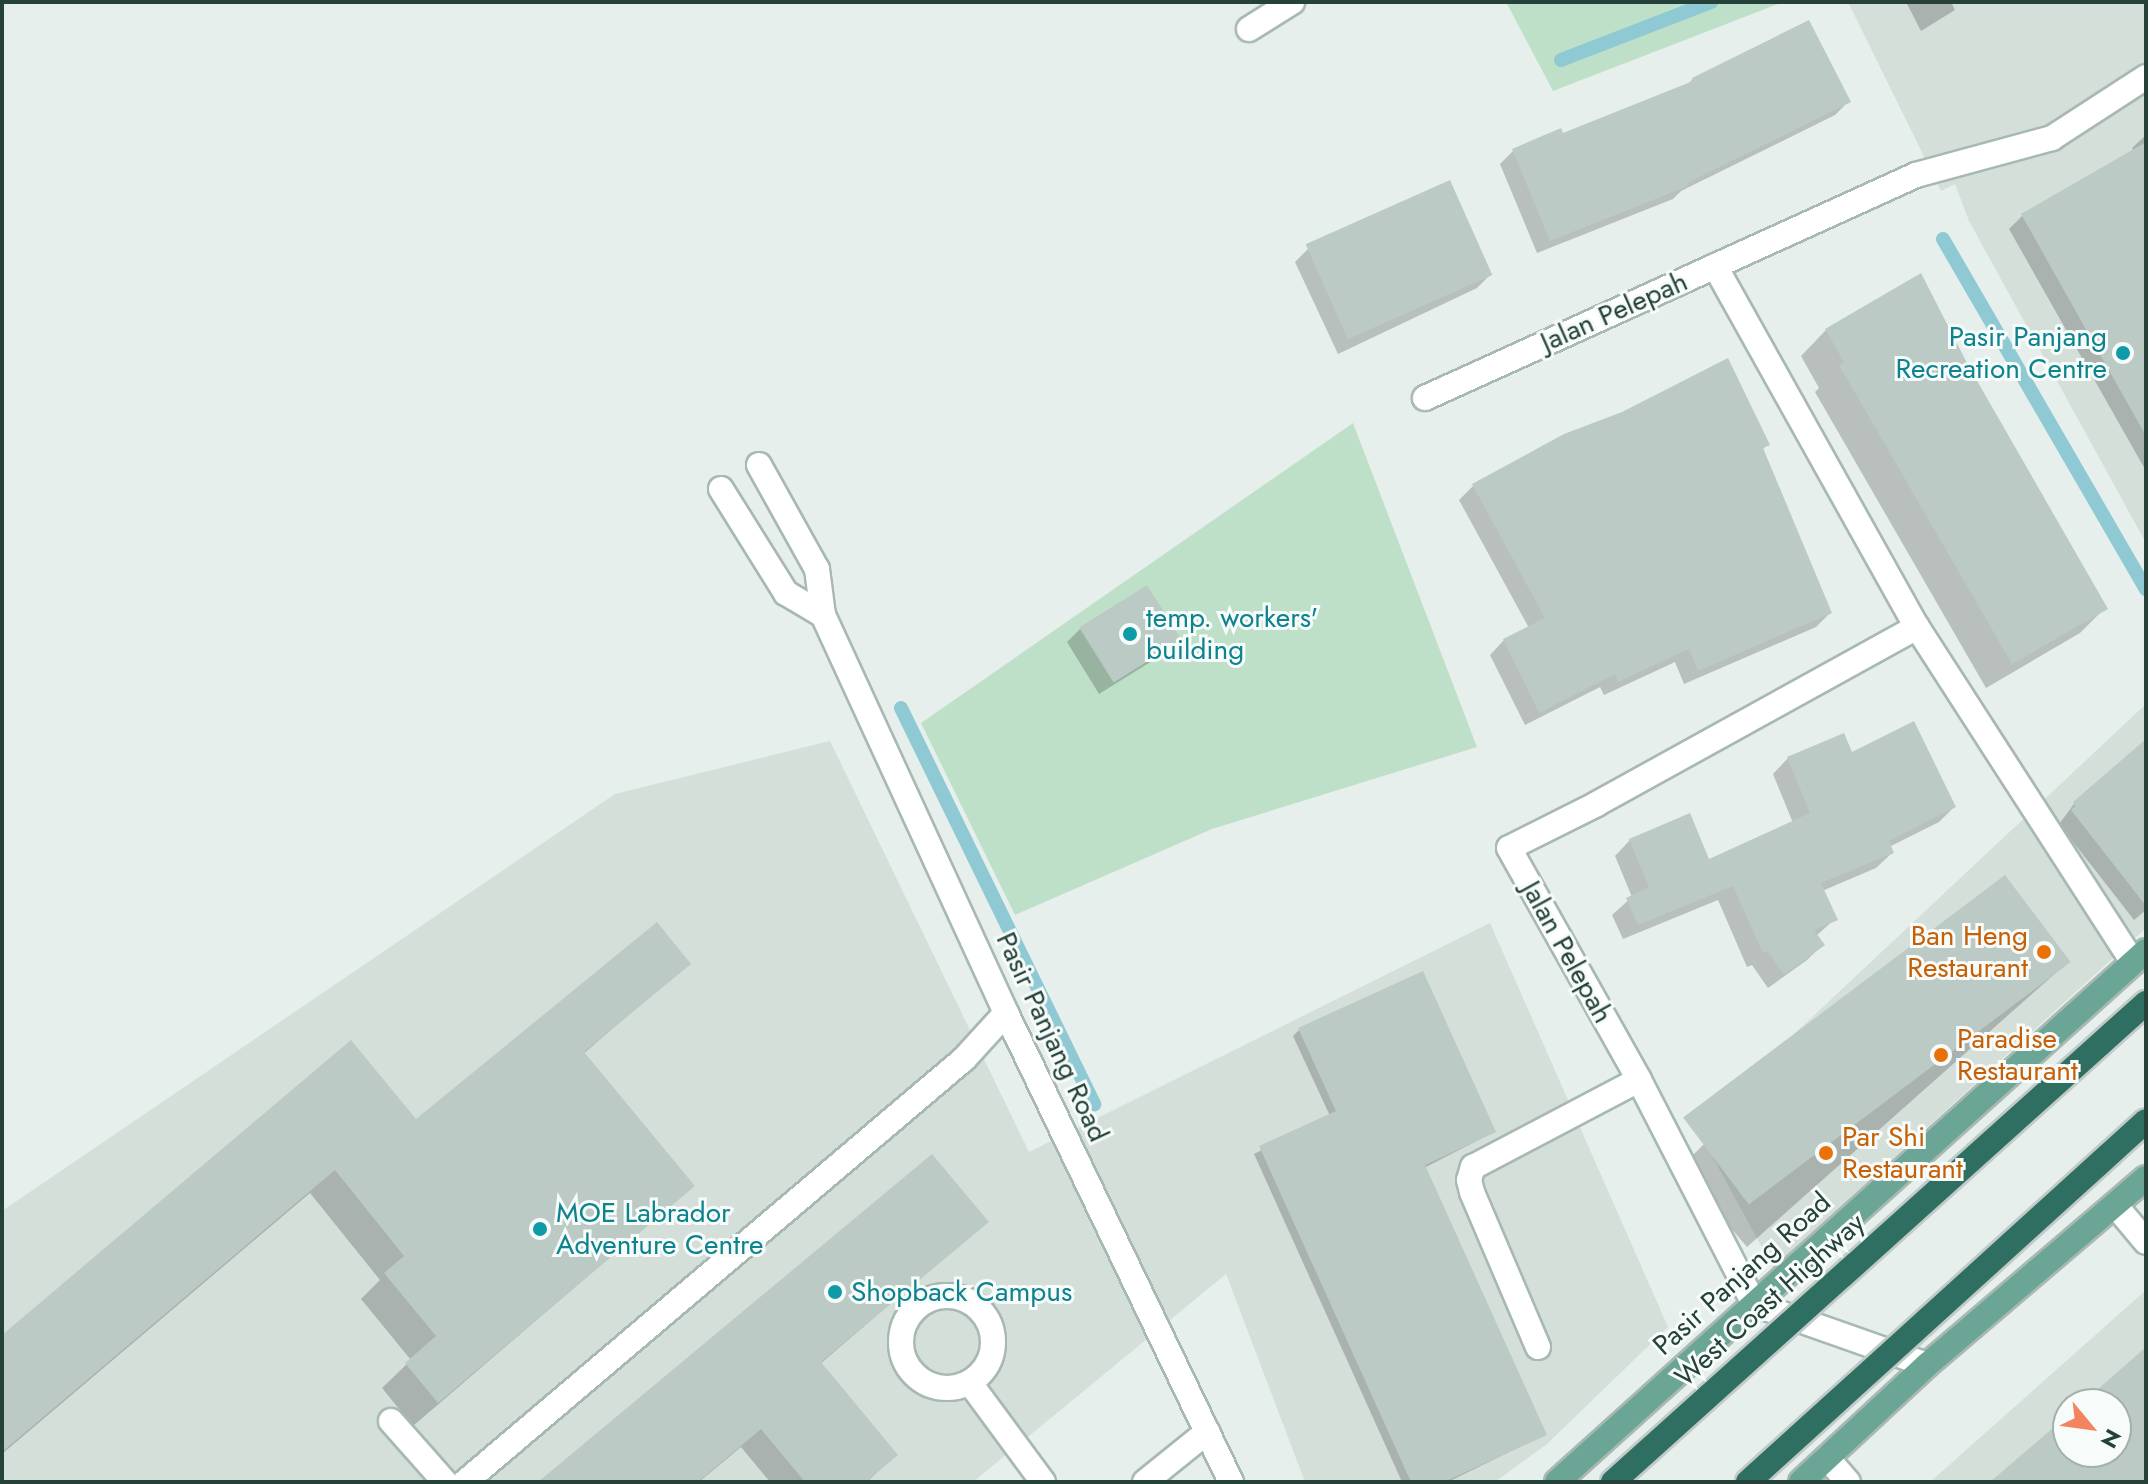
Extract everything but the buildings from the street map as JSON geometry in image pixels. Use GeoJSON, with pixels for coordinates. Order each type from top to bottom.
{"type":"FeatureCollection","features":[{"type":"Feature","properties":{"kind":"highway","name":"West Coast Highway"},"geometry":{"type":"LineString","coordinates":[[1613,1482],[2146,1003]]}},
{"type":"Feature","properties":{"kind":"highway"},"geometry":{"type":"LineString","coordinates":[[1748,1482],[2146,1121]]}},
{"type":"Feature","properties":{"kind":"main road","name":"Pasir Panjang Road"},"geometry":{"type":"LineString","coordinates":[[1557,1482],[2140,957]]}},
{"type":"Feature","properties":{"kind":"main road"},"geometry":{"type":"LineString","coordinates":[[1801,1482],[1927,1365],[2146,1178]]}},
{"type":"Feature","properties":{"kind":"street"},"geometry":{"type":"LineString","coordinates":[[1249,29],[1292,2]]}},
{"type":"Feature","properties":{"kind":"street","name":"Jalan Pelepah"},"geometry":{"type":"LineString","coordinates":[[1425,398],[1916,175],[2052,138],[2146,77]]}},
{"type":"Feature","properties":{"kind":"street","name":"Jalan Pelepah"},"geometry":{"type":"LineString","coordinates":[[1715,266],[1917,627],[2140,957]]}},
{"type":"Feature","properties":{"kind":"street","name":"Pasir Panjang Road"},"geometry":{"type":"LineString","coordinates":[[759,465],[817,569],[823,615],[1006,1013],[1231,1482]]}},
{"type":"Feature","properties":{"kind":"street"},"geometry":{"type":"LineString","coordinates":[[721,489],[786,593],[823,615]]}},
{"type":"Feature","properties":{"kind":"street","name":"Jalan Pelepah"},"geometry":{"type":"LineString","coordinates":[[1754,1304],[1639,1080],[1509,848],[1597,804],[1917,627]]}},
{"type":"Feature","properties":{"kind":"street"},"geometry":{"type":"LineString","coordinates":[[465,1482],[964,1059],[1006,1013]]}},
{"type":"Feature","properties":{"kind":"street"},"geometry":{"type":"LineString","coordinates":[[1538,1347],[1472,1192],[1469,1180],[1473,1167],[1639,1080]]}},
{"type":"Feature","properties":{"kind":"street"},"geometry":{"type":"LineString","coordinates":[[2115,1205],[2146,1242]]}},
{"type":"Feature","properties":{"kind":"street"},"geometry":{"type":"LineString","coordinates":[[1754,1304],[1927,1365]]}},
{"type":"Feature","properties":{"kind":"street"},"geometry":{"type":"LineString","coordinates":[[970,1383],[1043,1482]]}},
{"type":"Feature","properties":{"kind":"street"},"geometry":{"type":"LineString","coordinates":[[391,1421],[445,1482]]}},
{"type":"Feature","properties":{"kind":"street"},"geometry":{"type":"LineString","coordinates":[[1145,1482],[1207,1432]]}},
{"type":"Feature","properties":{"kind":"street"},"geometry":{"type":"LineString","coordinates":[[1827,1458],[1848,1482]]}},
{"type":"Feature","properties":{"kind":"shaded area"},"geometry":{"type":"Polygon","coordinates":[[[1848,2],[2146,2],[2146,543],[1969,221],[1955,184],[1941,191],[1848,2]]]}},
{"type":"Feature","properties":{"kind":"shaded area"},"geometry":{"type":"Polygon","coordinates":[[[2146,704],[2146,928],[1773,1268],[1696,1126],[2146,704]]]}},
{"type":"Feature","properties":{"kind":"shaded area"},"geometry":{"type":"Polygon","coordinates":[[[830,741],[1029,1152],[1490,923],[1668,1327],[1547,1444],[1495,1482],[1305,1482],[1226,1274],[973,1482],[2,1482],[2,1211],[615,794],[830,741]]]}},
{"type":"Feature","properties":{"kind":"shaded area"},"geometry":{"type":"Polygon","coordinates":[[[2146,1290],[2146,1482],[1930,1482],[2146,1290]]]}},
{"type":"Feature","properties":{"kind":"green space"},"geometry":{"type":"Polygon","coordinates":[[[1506,2],[1783,2],[1553,91],[1506,2]]]}},
{"type":"Feature","properties":{"kind":"green space"},"geometry":{"type":"Polygon","coordinates":[[[1353,423],[1477,747],[1212,829],[1015,915],[921,723],[1353,423]]]}},
{"type":"Feature","properties":{"kind":"waterway"},"geometry":{"type":"LineString","coordinates":[[1561,60],[1711,2]]}},
{"type":"Feature","properties":{"kind":"waterway"},"geometry":{"type":"LineString","coordinates":[[1943,239],[2146,589]]}},
{"type":"Feature","properties":{"kind":"waterway"},"geometry":{"type":"LineString","coordinates":[[901,708],[1094,1104]]}},
{"type":"Feature","properties":{"kind":"place","name":"Pasir Panjang Recreation Centre"},"geometry":{"type":"Point","coordinates":[2123,353]}},
{"type":"Feature","properties":{"kind":"place","name":"temp. workers' building"},"geometry":{"type":"Point","coordinates":[1130,634]}},
{"type":"Feature","properties":{"kind":"place","name":"Ban Heng Restaurant"},"geometry":{"type":"Point","coordinates":[2044,952]}},
{"type":"Feature","properties":{"kind":"place","name":"Paradise Restaurant"},"geometry":{"type":"Point","coordinates":[1941,1055]}},
{"type":"Feature","properties":{"kind":"place","name":"Par Shi Restaurant"},"geometry":{"type":"Point","coordinates":[1826,1153]}},
{"type":"Feature","properties":{"kind":"place","name":"MOE Labrador Adventure Centre"},"geometry":{"type":"Point","coordinates":[540,1229]}},
{"type":"Feature","properties":{"kind":"place","name":"Shopback Campus"},"geometry":{"type":"Point","coordinates":[835,1292]}}]}
